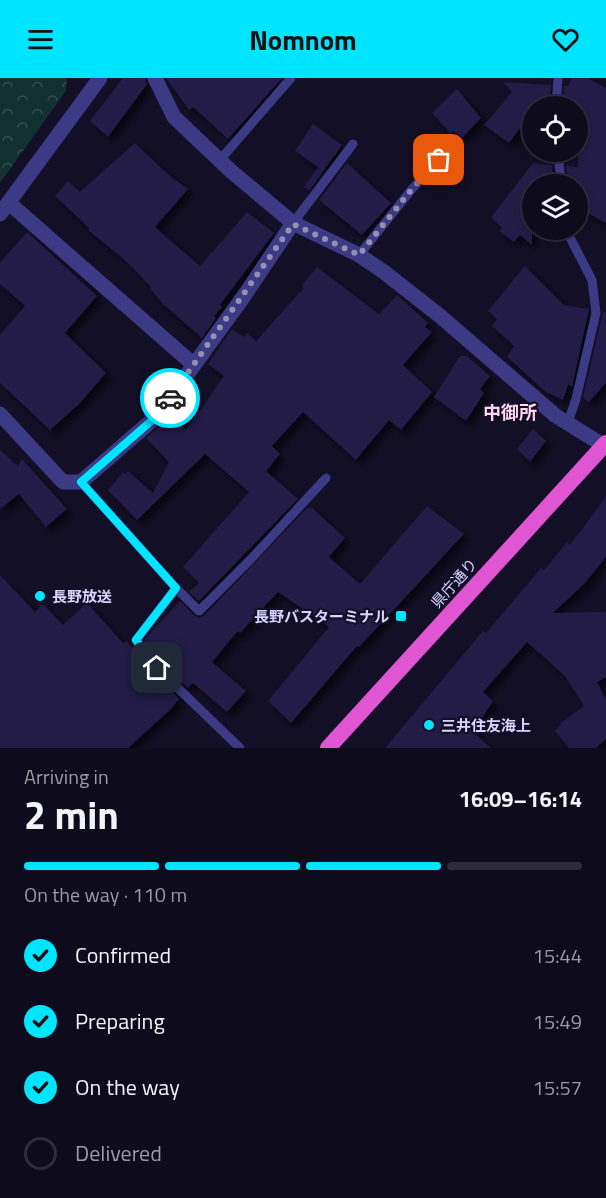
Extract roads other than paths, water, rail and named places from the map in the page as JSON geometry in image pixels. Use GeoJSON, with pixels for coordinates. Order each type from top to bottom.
{"type":"FeatureCollection","features":[{"type":"Feature","properties":{"kind":"highway","name":"県庁通り"},"geometry":{"type":"LineString","coordinates":[[328,748],[605,445]]}},
{"type":"Feature","properties":{"kind":"street"},"geometry":{"type":"LineString","coordinates":[[100,78],[4,209],[194,365]]}},
{"type":"Feature","properties":{"kind":"street"},"geometry":{"type":"LineString","coordinates":[[155,78],[174,117],[293,224],[359,255],[440,316],[567,425],[605,445]]}},
{"type":"Feature","properties":{"kind":"street"},"geometry":{"type":"LineString","coordinates":[[0,414],[63,482],[81,482],[157,416],[293,224]]}},
{"type":"Feature","properties":{"kind":"lane"},"geometry":{"type":"LineString","coordinates":[[220,160],[291,78]]}},
{"type":"Feature","properties":{"kind":"lane"},"geometry":{"type":"LineString","coordinates":[[557,96],[558,78]]}},
{"type":"Feature","properties":{"kind":"lane"},"geometry":{"type":"LineString","coordinates":[[293,224],[353,144]]}},
{"type":"Feature","properties":{"kind":"lane"},"geometry":{"type":"LineString","coordinates":[[359,255],[412,189],[452,145]]}},
{"type":"Feature","properties":{"kind":"lane"},"geometry":{"type":"LineString","coordinates":[[567,425],[576,399],[596,313],[592,280],[571,240]]}},
{"type":"Feature","properties":{"kind":"lane"},"geometry":{"type":"LineString","coordinates":[[81,482],[176,588],[199,610],[251,559],[326,478]]}},
{"type":"Feature","properties":{"kind":"lane"},"geometry":{"type":"LineString","coordinates":[[176,588],[136,640],[157,668],[177,689],[240,748]]}},
{"type":"Feature","properties":{"kind":"place","name":"長野放送"},"geometry":{"type":"Point","coordinates":[40,596]}},
{"type":"Feature","properties":{"kind":"place","name":"長野バスターミナル"},"geometry":{"type":"Point","coordinates":[401,616]}},
{"type":"Feature","properties":{"kind":"place","name":"三井住友海上"},"geometry":{"type":"Point","coordinates":[429,725]}},
{"type":"Feature","properties":{"kind":"district","name":"中御所"},"geometry":{"type":"Point","coordinates":[510,412]}}]}
